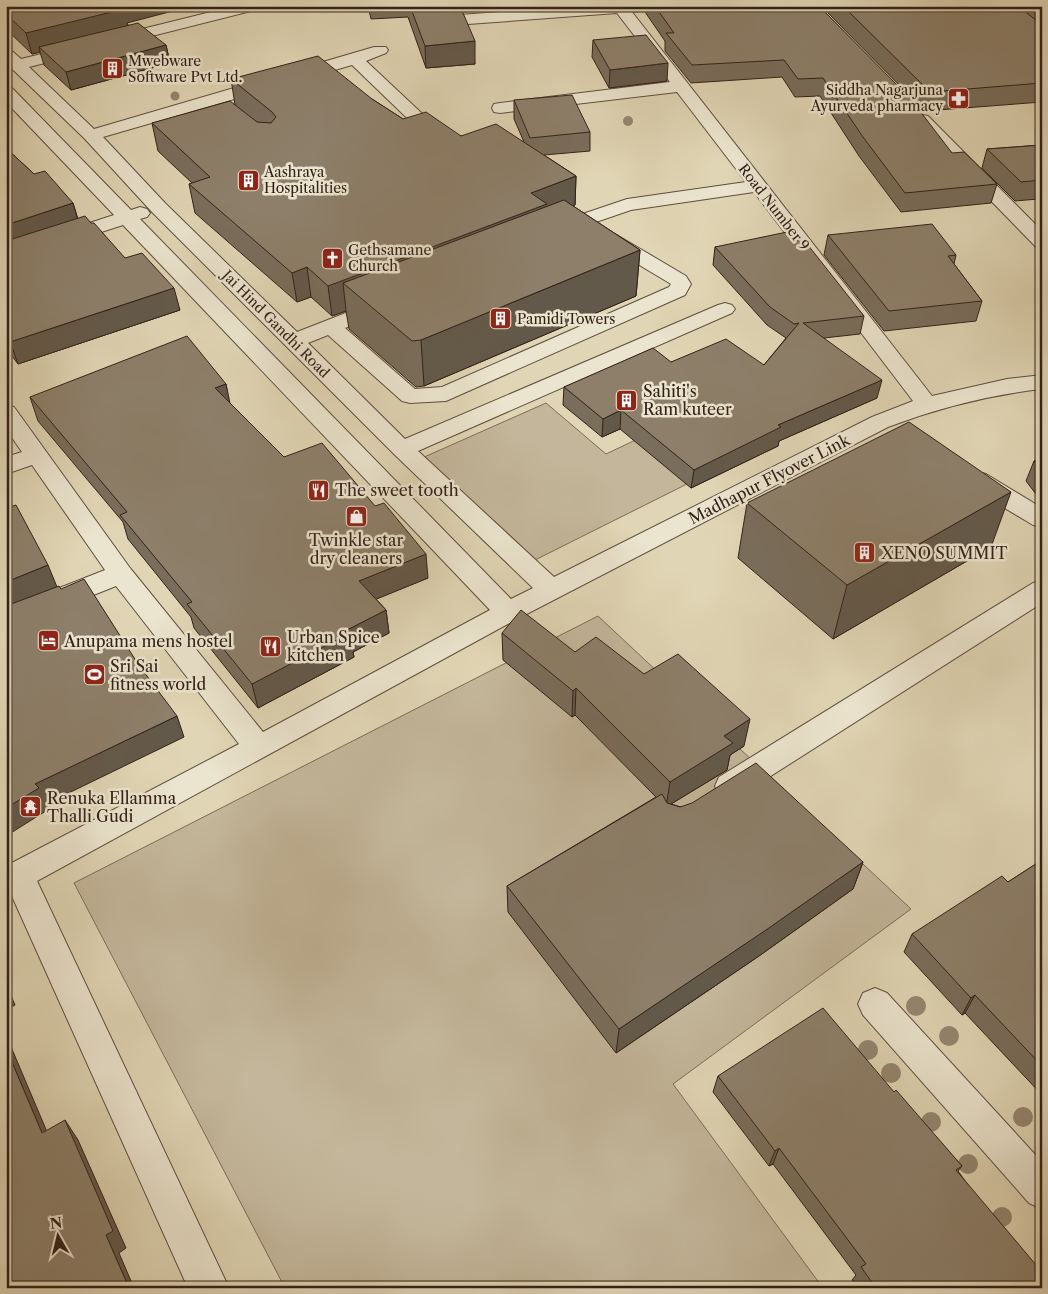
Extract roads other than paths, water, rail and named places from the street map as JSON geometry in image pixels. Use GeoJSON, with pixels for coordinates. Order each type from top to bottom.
{"type":"FeatureCollection","features":[{"type":"Feature","properties":{"kind":"street"},"geometry":{"type":"LineString","coordinates":[[12,60],[254,6]]}},
{"type":"Feature","properties":{"kind":"street"},"geometry":{"type":"LineString","coordinates":[[431,6],[436,16],[443,20],[648,6]]}},
{"type":"Feature","properties":{"kind":"street","name":"Road Number 9"},"geometry":{"type":"LineString","coordinates":[[621,7],[927,404]]}},
{"type":"Feature","properties":{"kind":"street"},"geometry":{"type":"LineString","coordinates":[[91,135],[355,59],[380,50]]}},
{"type":"Feature","properties":{"kind":"street"},"geometry":{"type":"LineString","coordinates":[[355,59],[441,141]]}},
{"type":"Feature","properties":{"kind":"street","name":"Jai Hind Gandhi Road"},"geometry":{"type":"LineString","coordinates":[[12,60],[91,135],[158,207],[402,449],[551,590]]}},
{"type":"Feature","properties":{"kind":"street"},"geometry":{"type":"LineString","coordinates":[[500,108],[682,86]]}},
{"type":"Feature","properties":{"kind":"street","name":"Jai Hind Gandhi Road"},"geometry":{"type":"LineString","coordinates":[[6,92],[508,612]]}},
{"type":"Feature","properties":{"kind":"street"},"geometry":{"type":"LineString","coordinates":[[214,100],[228,111]]}},
{"type":"Feature","properties":{"kind":"street"},"geometry":{"type":"LineString","coordinates":[[912,110],[1042,242]]}},
{"type":"Feature","properties":{"kind":"street"},"geometry":{"type":"LineString","coordinates":[[538,241],[627,205],[758,186]]}},
{"type":"Feature","properties":{"kind":"street"},"geometry":{"type":"LineString","coordinates":[[6,257],[158,207]]}},
{"type":"Feature","properties":{"kind":"street"},"geometry":{"type":"LineString","coordinates":[[330,326],[410,396],[436,396],[446,394],[678,291],[681,284],[679,280],[596,231],[573,228]]}},
{"type":"Feature","properties":{"kind":"street"},"geometry":{"type":"LineString","coordinates":[[395,295],[330,326],[288,335],[395,295]]}},
{"type":"Feature","properties":{"kind":"street"},"geometry":{"type":"LineString","coordinates":[[402,449],[725,309]]}},
{"type":"Feature","properties":{"kind":"street","name":"Madhapur Flyover Link"},"geometry":{"type":"LineString","coordinates":[[12,879],[259,748],[508,612],[880,422],[927,404],[1007,386],[1042,382]]}},
{"type":"Feature","properties":{"kind":"street"},"geometry":{"type":"LineString","coordinates":[[6,412],[121,574],[259,748]]}},
{"type":"Feature","properties":{"kind":"street"},"geometry":{"type":"LineString","coordinates":[[880,422],[903,436]]}},
{"type":"Feature","properties":{"kind":"street"},"geometry":{"type":"LineString","coordinates":[[6,466],[37,455]]}},
{"type":"Feature","properties":{"kind":"street"},"geometry":{"type":"LineString","coordinates":[[957,468],[1042,519]]}},
{"type":"Feature","properties":{"kind":"street"},"geometry":{"type":"LineString","coordinates":[[6,620],[121,574]]}},
{"type":"Feature","properties":{"kind":"street"},"geometry":{"type":"LineString","coordinates":[[709,799],[1042,590]]}},
{"type":"Feature","properties":{"kind":"street"},"geometry":{"type":"LineString","coordinates":[[12,879],[209,1288]]}},
{"type":"Feature","properties":{"kind":"street"},"geometry":{"type":"LineString","coordinates":[[876,1004],[1042,1190]]}},
{"type":"Feature","properties":{"kind":"place","name":"Mwebware Software Pvt Ltd."},"geometry":{"type":"Point","coordinates":[112,69]}},
{"type":"Feature","properties":{"kind":"place","name":"Siddha Nagarjuna Ayurveda pharmacy"},"geometry":{"type":"Point","coordinates":[959,98]}},
{"type":"Feature","properties":{"kind":"place","name":"Aashraya Hospitalities"},"geometry":{"type":"Point","coordinates":[248,180]}},
{"type":"Feature","properties":{"kind":"place","name":"Gethsamane Church"},"geometry":{"type":"Point","coordinates":[332,258]}},
{"type":"Feature","properties":{"kind":"place","name":"Pamidi Towers"},"geometry":{"type":"Point","coordinates":[501,319]}},
{"type":"Feature","properties":{"kind":"place","name":"Sahiti's Ram kuteer"},"geometry":{"type":"Point","coordinates":[627,400]}},
{"type":"Feature","properties":{"kind":"place","name":"The sweet tooth"},"geometry":{"type":"Point","coordinates":[319,490]}},
{"type":"Feature","properties":{"kind":"place","name":"Twinkle star dry cleaners"},"geometry":{"type":"Point","coordinates":[356,516]}},
{"type":"Feature","properties":{"kind":"place","name":"XENO SUMMIT"},"geometry":{"type":"Point","coordinates":[865,553]}},
{"type":"Feature","properties":{"kind":"place","name":"Anupama mens hostel"},"geometry":{"type":"Point","coordinates":[48,641]}},
{"type":"Feature","properties":{"kind":"place","name":"Urban Spice kitchen"},"geometry":{"type":"Point","coordinates":[271,646]}},
{"type":"Feature","properties":{"kind":"place","name":"Sri Sai fitness world"},"geometry":{"type":"Point","coordinates":[94,675]}},
{"type":"Feature","properties":{"kind":"place","name":"Renuka Ellamma Thalli Gudi"},"geometry":{"type":"Point","coordinates":[31,807]}}]}
